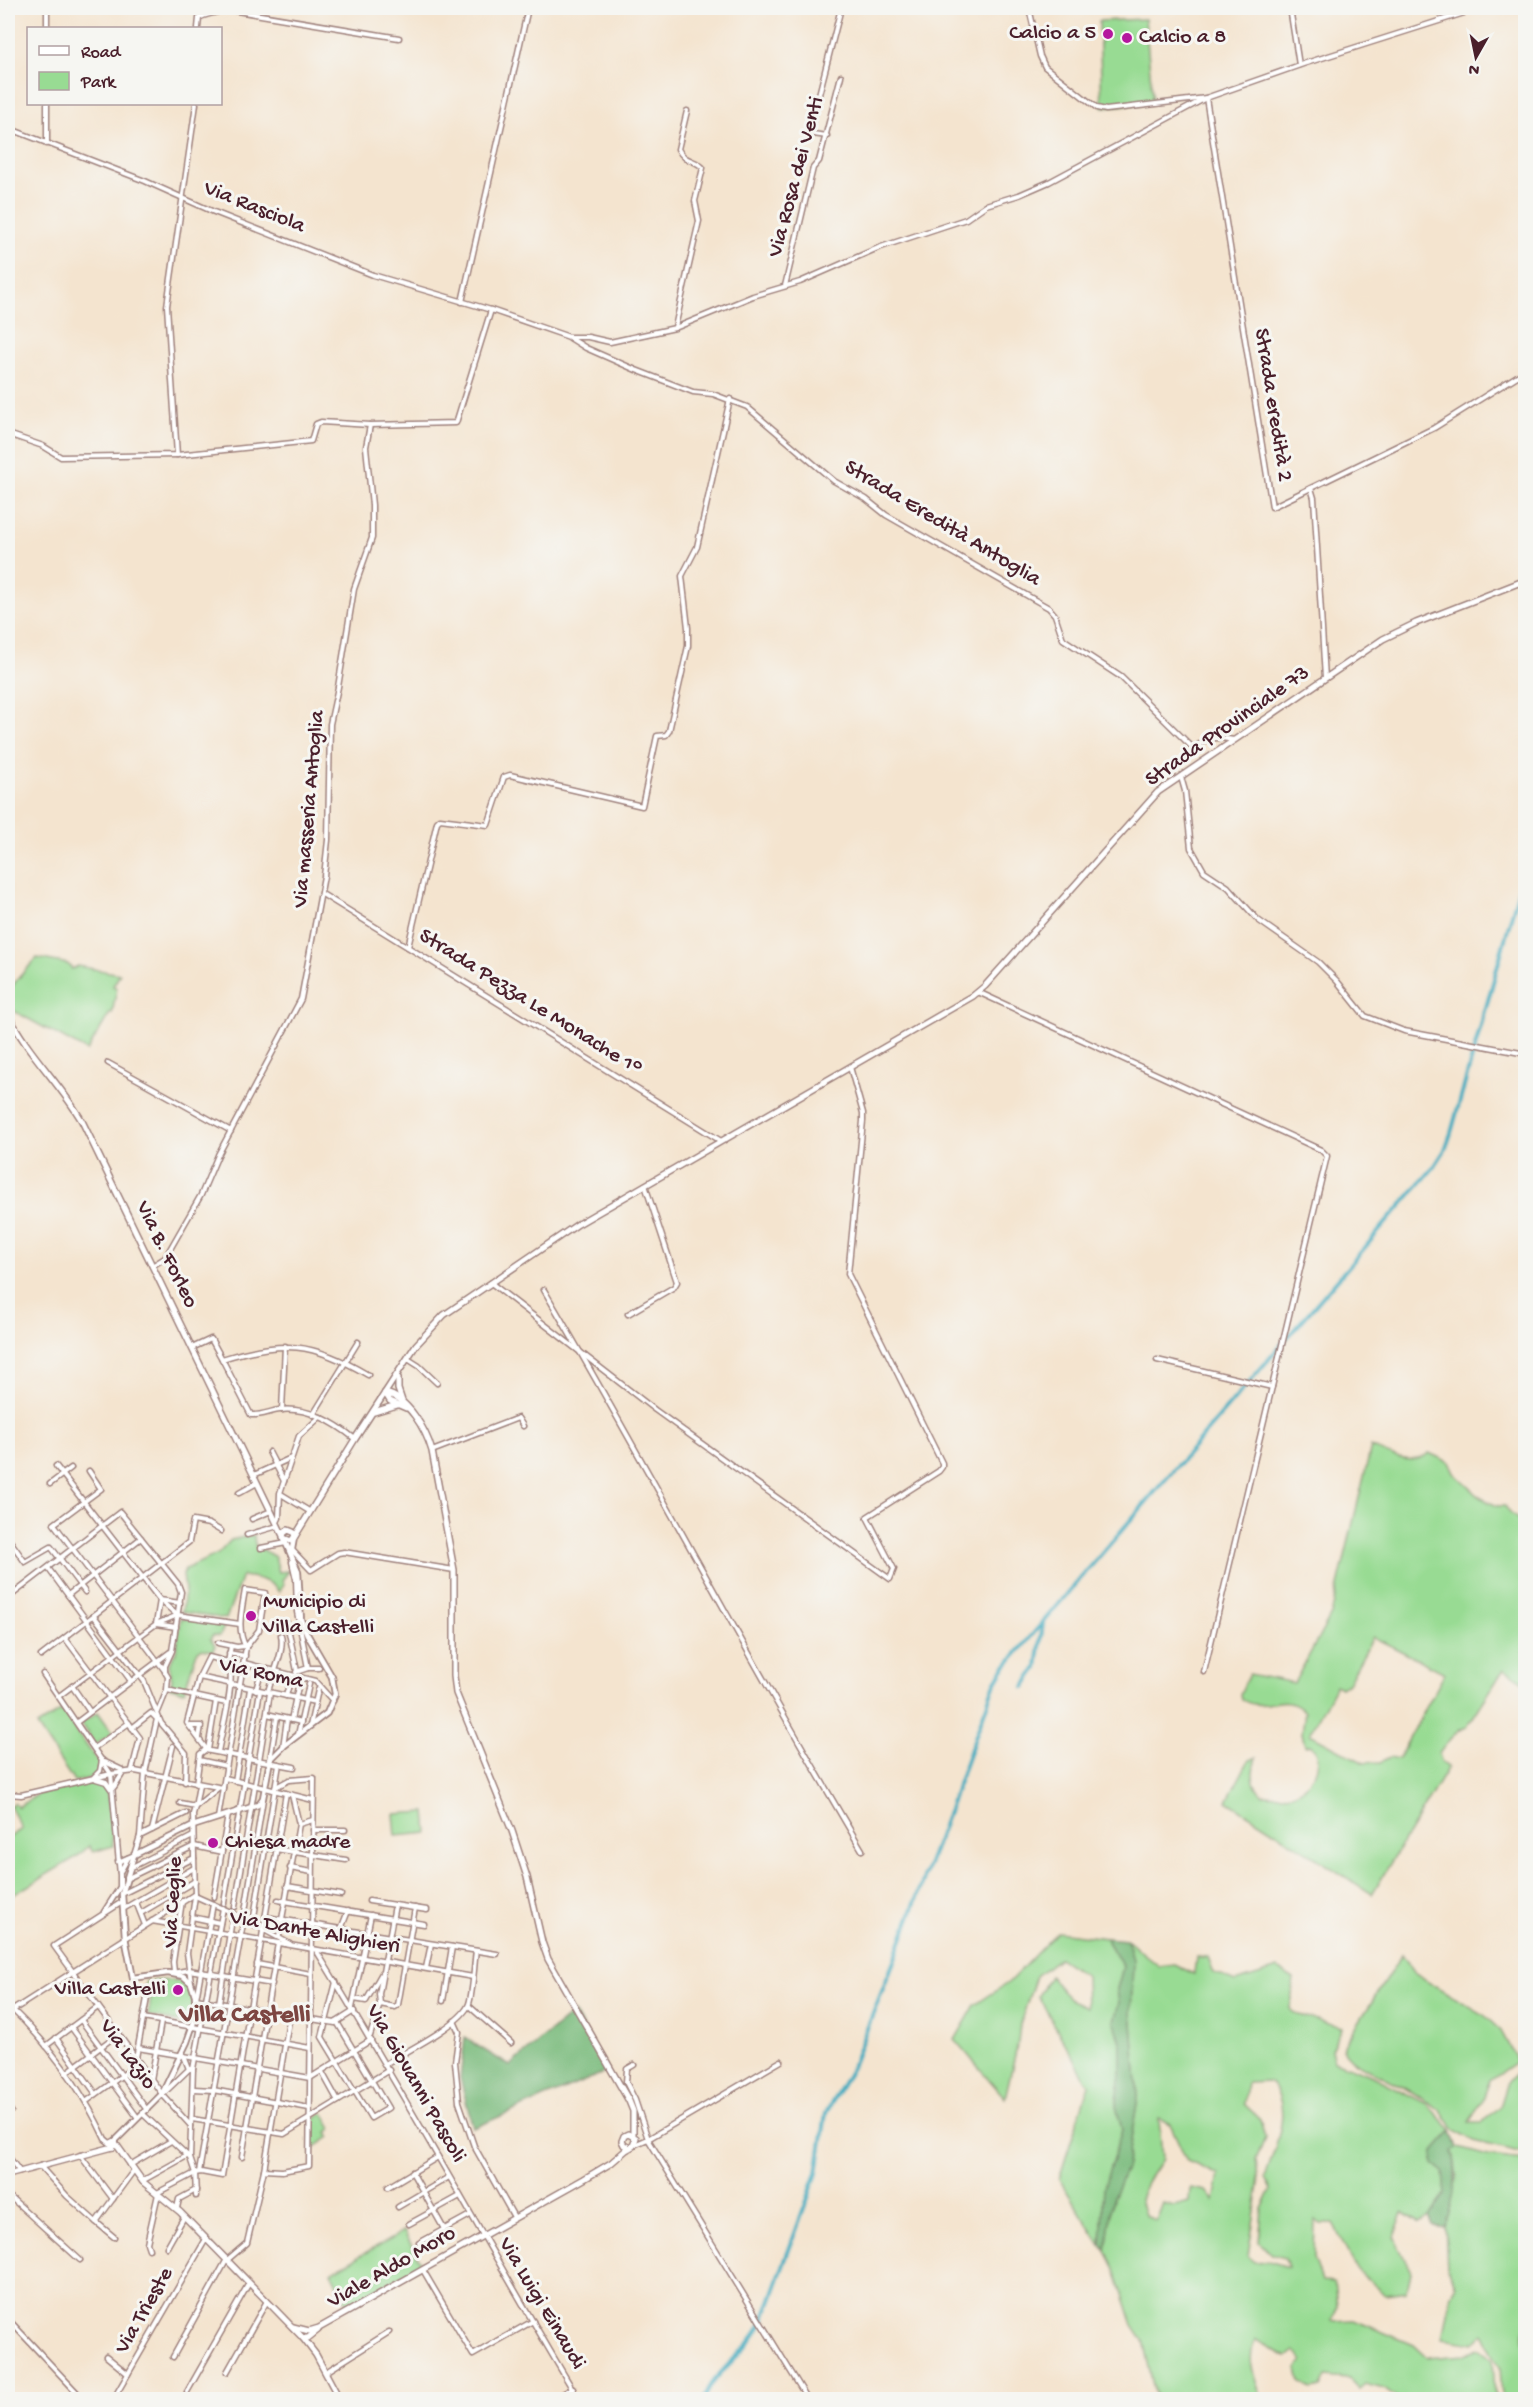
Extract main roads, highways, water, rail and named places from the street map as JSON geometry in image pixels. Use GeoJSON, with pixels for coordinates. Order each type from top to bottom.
{"type":"FeatureCollection","features":[{"type":"Feature","properties":{"kind":"main road","name":"Strada Provinciale 73"},"geometry":{"type":"LineString","coordinates":[[294,1538],[309,1511],[408,1359],[430,1328],[444,1315],[578,1224],[978,992],[1158,792],[1399,630],[1526,580]]}},
{"type":"Feature","properties":{"kind":"main road","name":"Via B. Forleo"},"geometry":{"type":"LineString","coordinates":[[8,1014],[20,1038],[72,1104],[82,1121],[284,1540]]}},
{"type":"Feature","properties":{"kind":"main road"},"geometry":{"type":"LineString","coordinates":[[398,1376],[400,1404]]}},
{"type":"Feature","properties":{"kind":"main road"},"geometry":{"type":"LineString","coordinates":[[386,1393],[407,1409],[426,1432],[432,1451],[454,1570],[454,1686],[512,1831],[527,1877],[542,1942],[556,1973],[629,2101],[633,2118],[632,2146],[622,2142]]}},
{"type":"Feature","properties":{"kind":"main road"},"geometry":{"type":"LineString","coordinates":[[373,1413],[380,1408],[400,1404]]}},
{"type":"Feature","properties":{"kind":"main road"},"geometry":{"type":"LineString","coordinates":[[277,1524],[290,1530],[294,1532],[294,1538],[289,1541],[284,1540],[285,1532],[290,1530],[301,1524]]}},
{"type":"Feature","properties":{"kind":"main road"},"geometry":{"type":"LineString","coordinates":[[618,2157],[622,2137],[632,2135]]}},
{"type":"Feature","properties":{"kind":"main road"},"geometry":{"type":"LineString","coordinates":[[8,2175],[98,2151],[113,2144],[142,2181],[177,2209],[303,2338],[326,2372],[340,2400]]}},
{"type":"Feature","properties":{"kind":"main road","name":"Viale Aldo Moro"},"geometry":{"type":"LineString","coordinates":[[312,2349],[314,2331],[584,2179],[632,2146]]}},
{"type":"Feature","properties":{"kind":"main road"},"geometry":{"type":"LineString","coordinates":[[293,2327],[314,2331]]}},
{"type":"Feature","properties":{"kind":"main road"},"geometry":{"type":"LineString","coordinates":[[303,2338],[314,2331]]}},
{"type":"Feature","properties":{"kind":"waterway"},"geometry":{"type":"LineString","coordinates":[[704,2400],[716,2379],[750,2342],[763,2321],[817,2173],[826,2113],[851,2069],[894,1961],[994,1685],[1003,1670],[1043,1622],[1434,1167],[1445,1150],[1451,1133],[1526,864]]}},
{"type":"Feature","properties":{"kind":"waterway"},"geometry":{"type":"LineString","coordinates":[[1024,1687],[1037,1668],[1043,1623]]}},
{"type":"Feature","properties":{"kind":"place","name":"Calcio a 5"},"geometry":{"type":"Point","coordinates":[1108,34]}},
{"type":"Feature","properties":{"kind":"place","name":"Calcio a 8"},"geometry":{"type":"Point","coordinates":[1127,38]}},
{"type":"Feature","properties":{"kind":"place","name":"Municipio di Villa Castelli"},"geometry":{"type":"Point","coordinates":[251,1616]}},
{"type":"Feature","properties":{"kind":"place","name":"Chiesa madre"},"geometry":{"type":"Point","coordinates":[213,1843]}},
{"type":"Feature","properties":{"kind":"place","name":"Villa Castelli"},"geometry":{"type":"Point","coordinates":[178,1990]}},
{"type":"Feature","properties":{"kind":"district","name":"Villa Castelli"},"geometry":{"type":"Point","coordinates":[245,2016]}}]}
